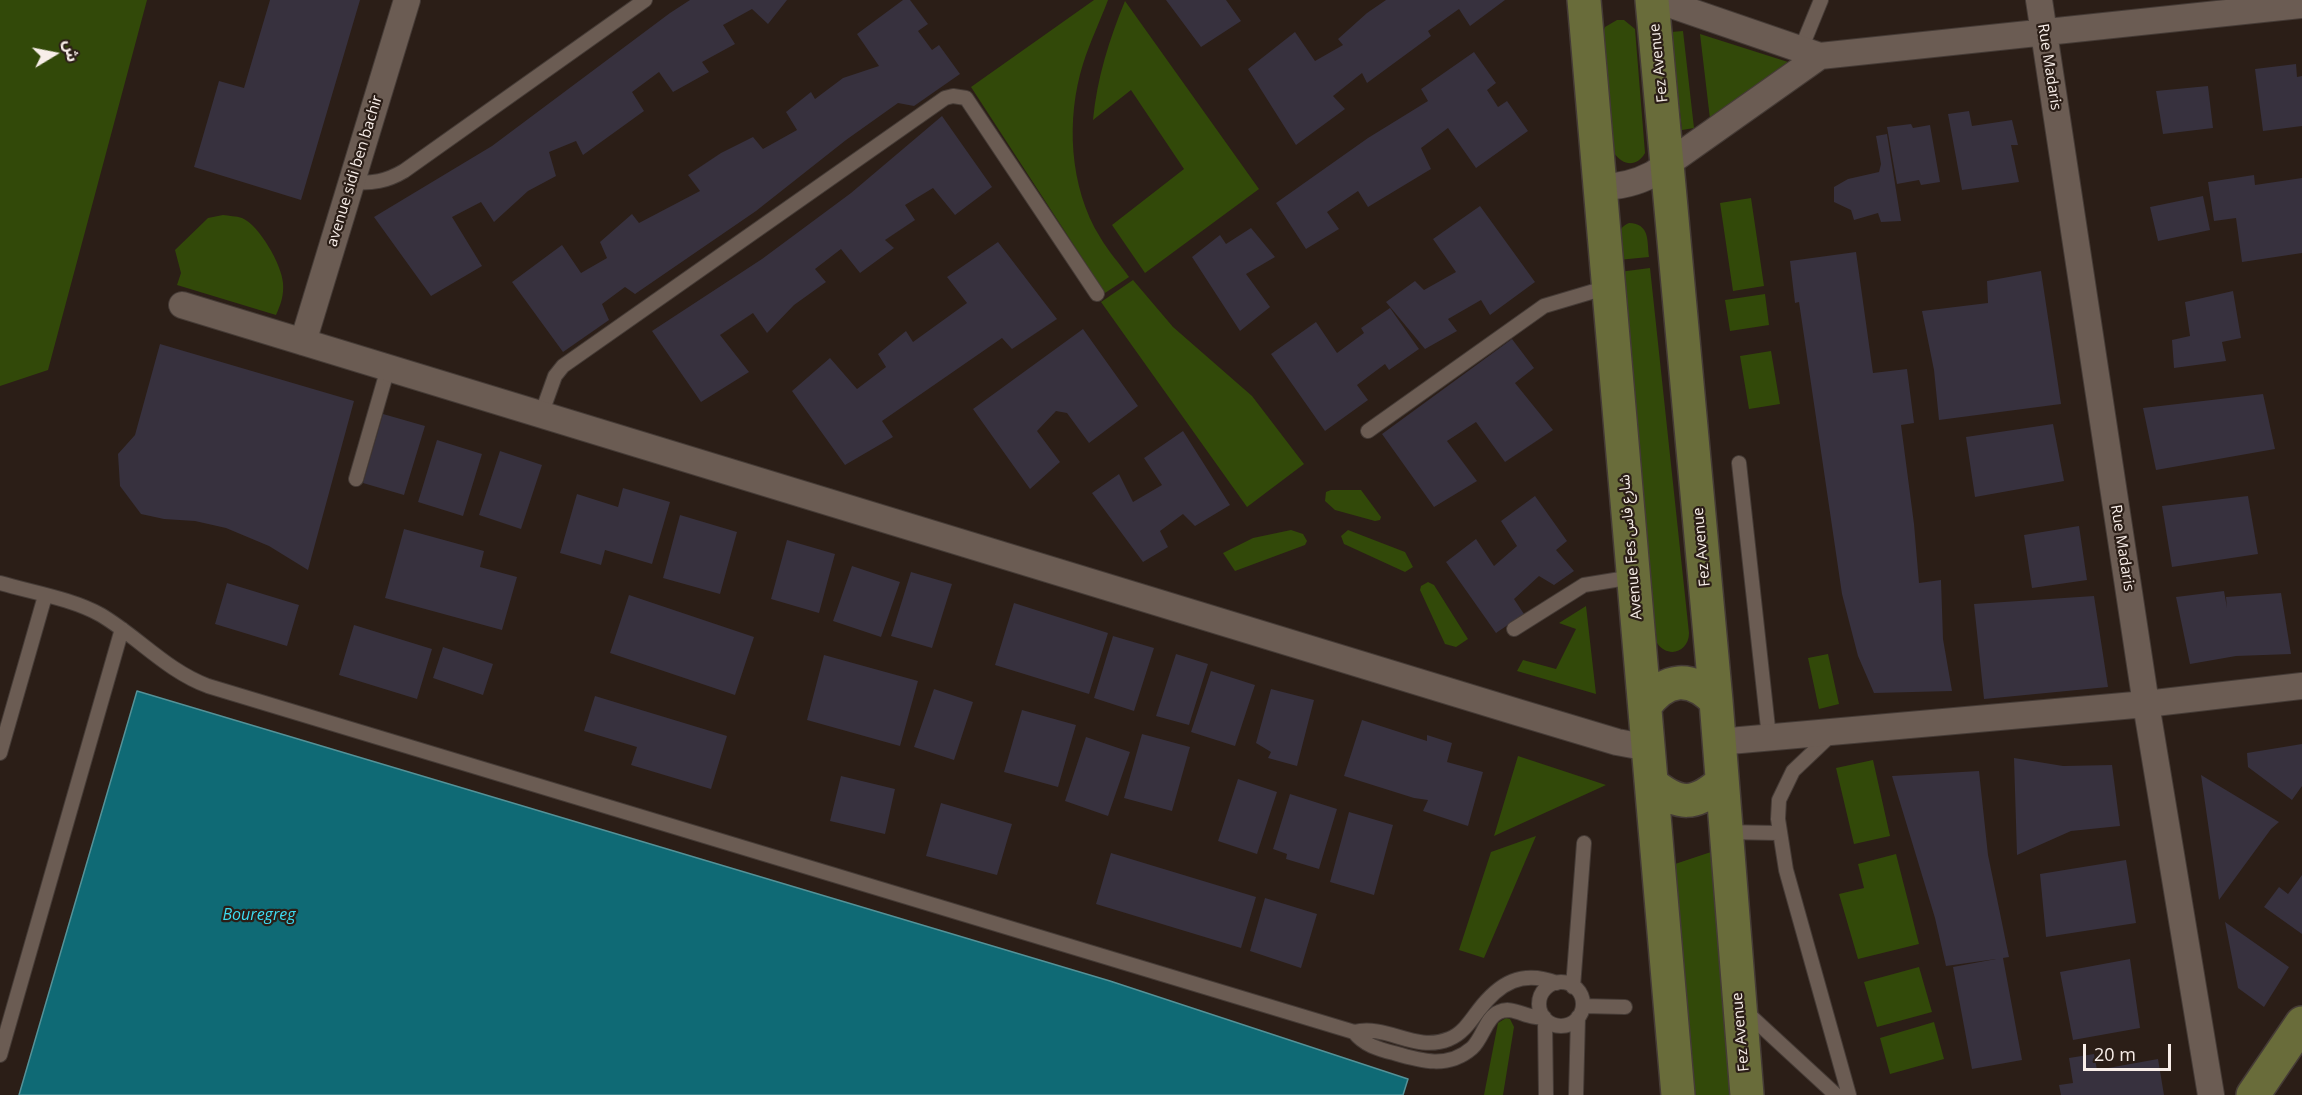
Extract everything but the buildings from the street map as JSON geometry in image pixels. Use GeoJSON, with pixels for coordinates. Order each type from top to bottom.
{"type":"FeatureCollection","features":[{"type":"Feature","properties":{"kind":"main road","name":"Avenue Fes شارع فاس"},"geometry":{"type":"LineString","coordinates":[[1584,0],[1678,1095]]}},
{"type":"Feature","properties":{"kind":"main road","name":"Fez Avenue"},"geometry":{"type":"LineString","coordinates":[[1655,0],[1716,701],[1747,1095]]}},
{"type":"Feature","properties":{"kind":"main road"},"geometry":{"type":"LineString","coordinates":[[1645,706],[1655,692],[1670,684],[1678,683],[1704,688],[1716,701]]}},
{"type":"Feature","properties":{"kind":"main road"},"geometry":{"type":"LineString","coordinates":[[1652,784],[1668,796],[1687,801],[1707,795],[1721,783]]}},
{"type":"Feature","properties":{"kind":"main road"},"geometry":{"type":"LineString","coordinates":[[2253,1095],[2302,1023]]}},
{"type":"Feature","properties":{"kind":"street","name":"avenue sidi ben bachir"},"geometry":{"type":"LineString","coordinates":[[303,342],[407,0]]}},
{"type":"Feature","properties":{"kind":"street"},"geometry":{"type":"LineString","coordinates":[[1655,0],[1709,8],[1810,52],[2044,33],[2302,5]]}},
{"type":"Feature","properties":{"kind":"street","name":"Rue Madaris"},"geometry":{"type":"LineString","coordinates":[[2039,0],[2146,704],[2211,1095]]}},
{"type":"Feature","properties":{"kind":"street"},"geometry":{"type":"LineString","coordinates":[[1600,187],[1618,187],[1653,174],[1810,52]]}},
{"type":"Feature","properties":{"kind":"street"},"geometry":{"type":"LineString","coordinates":[[182,305],[1617,742],[1649,748]]}},
{"type":"Feature","properties":{"kind":"street"},"geometry":{"type":"LineString","coordinates":[[1718,742],[2146,704],[2302,686]]}},
{"type":"Feature","properties":{"kind":"lane"},"geometry":{"type":"LineString","coordinates":[[352,182],[380,182],[404,171],[645,0]]}},
{"type":"Feature","properties":{"kind":"lane"},"geometry":{"type":"LineString","coordinates":[[1810,52],[1821,0]]}},
{"type":"Feature","properties":{"kind":"lane"},"geometry":{"type":"LineString","coordinates":[[541,415],[555,376],[563,366],[945,98],[953,96],[966,98],[1096,294]]}},
{"type":"Feature","properties":{"kind":"lane"},"geometry":{"type":"LineString","coordinates":[[1368,431],[1544,306],[1609,286]]}},
{"type":"Feature","properties":{"kind":"lane"},"geometry":{"type":"LineString","coordinates":[[356,479],[388,368]]}},
{"type":"Feature","properties":{"kind":"lane"},"geometry":{"type":"LineString","coordinates":[[1739,463],[1769,738]]}},
{"type":"Feature","properties":{"kind":"lane"},"geometry":{"type":"LineString","coordinates":[[1514,628],[1584,585],[1633,577]]}},
{"type":"Feature","properties":{"kind":"lane"},"geometry":{"type":"LineString","coordinates":[[0,583],[88,608],[122,629],[184,675],[208,686],[1354,1032],[1372,1029],[1417,1042],[1438,1043],[1457,1035],[1464,1029],[1493,993],[1504,985],[1517,979],[1530,977],[1566,983],[1573,987],[1582,998],[1576,1095]]}},
{"type":"Feature","properties":{"kind":"lane"},"geometry":{"type":"LineString","coordinates":[[0,753],[45,596]]}},
{"type":"Feature","properties":{"kind":"lane"},"geometry":{"type":"LineString","coordinates":[[0,1055],[122,629]]}},
{"type":"Feature","properties":{"kind":"lane"},"geometry":{"type":"LineString","coordinates":[[1834,732],[1793,771],[1785,784],[1779,800],[1778,833],[1786,870],[1849,1095]]}},
{"type":"Feature","properties":{"kind":"lane"},"geometry":{"type":"LineString","coordinates":[[1725,832],[1778,833]]}},
{"type":"Feature","properties":{"kind":"lane"},"geometry":{"type":"LineString","coordinates":[[1573,987],[1584,843]]}},
{"type":"Feature","properties":{"kind":"lane"},"geometry":{"type":"LineString","coordinates":[[1557,983],[1545,990],[1541,996],[1540,1011],[1544,1018],[1552,1024],[1566,1026],[1580,1012],[1625,1007]]}},
{"type":"Feature","properties":{"kind":"lane"},"geometry":{"type":"LineString","coordinates":[[1739,1006],[1836,1095]]}},
{"type":"Feature","properties":{"kind":"lane"},"geometry":{"type":"LineString","coordinates":[[1354,1032],[1360,1040],[1375,1048],[1431,1063],[1460,1056],[1472,1048],[1482,1037],[1492,1016],[1497,1012],[1510,1010],[1530,1017],[1544,1018]]}},
{"type":"Feature","properties":{"kind":"lane"},"geometry":{"type":"LineString","coordinates":[[1544,1018],[1546,1095]]}},
{"type":"Feature","properties":{"kind":"green space"},"geometry":{"type":"Polygon","coordinates":[[[0,0],[147,0],[48,370],[0,386],[0,0]]]}},
{"type":"Feature","properties":{"kind":"green space"},"geometry":{"type":"Polygon","coordinates":[[[1094,0],[1108,0],[1086,56],[1078,85],[1073,129],[1077,175],[1082,196],[1103,242],[1129,277],[1105,293],[971,87],[1094,0]]]}},
{"type":"Feature","properties":{"kind":"green space"},"geometry":{"type":"Polygon","coordinates":[[[1125,1],[1259,189],[1145,273],[1112,225],[1184,169],[1131,90],[1093,120],[1104,59],[1125,1]]]}},
{"type":"Feature","properties":{"kind":"green space"},"geometry":{"type":"Polygon","coordinates":[[[1617,20],[1624,20],[1635,29],[1645,153],[1634,163],[1622,160],[1614,153],[1602,34],[1605,27],[1617,20]]]}},
{"type":"Feature","properties":{"kind":"green space"},"geometry":{"type":"Polygon","coordinates":[[[1683,31],[1694,128],[1682,130],[1671,32],[1683,31]]]}},
{"type":"Feature","properties":{"kind":"green space"},"geometry":{"type":"Polygon","coordinates":[[[1700,34],[1788,62],[1710,119],[1700,34]]]}},
{"type":"Feature","properties":{"kind":"green space"},"geometry":{"type":"Polygon","coordinates":[[[1751,198],[1764,286],[1733,291],[1720,203],[1751,198]]]}},
{"type":"Feature","properties":{"kind":"green space"},"geometry":{"type":"Polygon","coordinates":[[[223,215],[240,217],[249,222],[269,246],[282,275],[282,299],[276,315],[177,285],[181,273],[175,250],[208,218],[223,215]]]}},
{"type":"Feature","properties":{"kind":"green space"},"geometry":{"type":"Polygon","coordinates":[[[1629,223],[1641,226],[1644,230],[1649,257],[1618,260],[1619,233],[1629,223]]]}},
{"type":"Feature","properties":{"kind":"green space"},"geometry":{"type":"Polygon","coordinates":[[[1650,268],[1689,633],[1686,645],[1672,652],[1657,643],[1619,272],[1650,268]]]}},
{"type":"Feature","properties":{"kind":"green space"},"geometry":{"type":"Polygon","coordinates":[[[1133,280],[1173,327],[1252,396],[1304,464],[1247,507],[1101,302],[1133,280]]]}},
{"type":"Feature","properties":{"kind":"green space"},"geometry":{"type":"Polygon","coordinates":[[[1765,294],[1769,325],[1730,331],[1725,300],[1765,294]]]}},
{"type":"Feature","properties":{"kind":"green space"},"geometry":{"type":"Polygon","coordinates":[[[1771,351],[1780,404],[1749,409],[1740,356],[1771,351]]]}},
{"type":"Feature","properties":{"kind":"green space"},"geometry":{"type":"Polygon","coordinates":[[[1361,490],[1381,517],[1380,520],[1375,521],[1335,510],[1325,501],[1326,492],[1361,490]]]}},
{"type":"Feature","properties":{"kind":"green space"},"geometry":{"type":"Polygon","coordinates":[[[1291,530],[1303,534],[1307,541],[1305,545],[1235,571],[1223,553],[1253,538],[1291,530]]]}},
{"type":"Feature","properties":{"kind":"green space"},"geometry":{"type":"Polygon","coordinates":[[[1348,530],[1405,552],[1413,567],[1405,572],[1344,544],[1341,536],[1348,530]]]}},
{"type":"Feature","properties":{"kind":"green space"},"geometry":{"type":"Polygon","coordinates":[[[1428,582],[1434,585],[1468,639],[1456,647],[1445,644],[1420,590],[1421,586],[1428,582]]]}},
{"type":"Feature","properties":{"kind":"green space"},"geometry":{"type":"Polygon","coordinates":[[[1586,606],[1596,694],[1517,671],[1523,660],[1556,669],[1576,629],[1559,623],[1586,606]]]}},
{"type":"Feature","properties":{"kind":"green space"},"geometry":{"type":"Polygon","coordinates":[[[1828,654],[1839,704],[1819,709],[1808,658],[1828,654]]]}},
{"type":"Feature","properties":{"kind":"green space"},"geometry":{"type":"Polygon","coordinates":[[[1518,756],[1606,785],[1494,836],[1518,756]]]}},
{"type":"Feature","properties":{"kind":"green space"},"geometry":{"type":"Polygon","coordinates":[[[1873,760],[1890,836],[1854,844],[1836,768],[1873,760]]]}},
{"type":"Feature","properties":{"kind":"green space"},"geometry":{"type":"Polygon","coordinates":[[[1536,836],[1484,958],[1459,950],[1491,852],[1536,836]]]}},
{"type":"Feature","properties":{"kind":"green space"},"geometry":{"type":"Polygon","coordinates":[[[1711,852],[1731,1095],[1692,1095],[1675,864],[1711,852]]]}},
{"type":"Feature","properties":{"kind":"green space"},"geometry":{"type":"Polygon","coordinates":[[[1896,854],[1919,944],[1858,959],[1839,894],[1864,888],[1858,864],[1896,854]]]}},
{"type":"Feature","properties":{"kind":"green space"},"geometry":{"type":"Polygon","coordinates":[[[1919,967],[1932,1012],[1877,1027],[1864,982],[1919,967]]]}},
{"type":"Feature","properties":{"kind":"green space"},"geometry":{"type":"Polygon","coordinates":[[[1506,1018],[1510,1019],[1514,1027],[1503,1095],[1484,1095],[1498,1023],[1506,1018]]]}},
{"type":"Feature","properties":{"kind":"green space"},"geometry":{"type":"Polygon","coordinates":[[[1934,1022],[1944,1059],[1890,1074],[1880,1038],[1934,1022]]]}},
{"type":"Feature","properties":{"kind":"water","name":"Bouregreg"},"geometry":{"type":"Polygon","coordinates":[[[137,691],[1110,981],[1408,1079],[1403,1095],[19,1095],[137,691]]]}}]}
